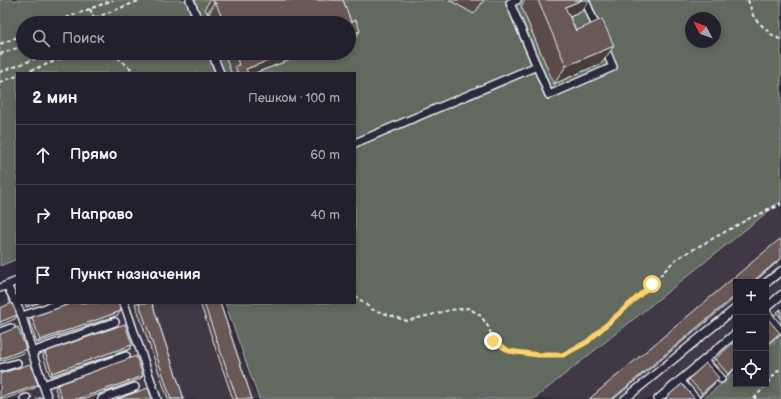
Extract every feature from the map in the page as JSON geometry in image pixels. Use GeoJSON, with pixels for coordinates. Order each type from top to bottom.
{"type":"FeatureCollection","features":[{"type":"Feature","properties":{"kind":"lane"},"geometry":{"type":"LineString","coordinates":[[190,0],[196,16]]}},
{"type":"Feature","properties":{"kind":"lane"},"geometry":{"type":"LineString","coordinates":[[517,0],[510,3],[549,95],[613,67],[585,0]]}},
{"type":"Feature","properties":{"kind":"lane"},"geometry":{"type":"LineString","coordinates":[[215,60],[220,72]]}},
{"type":"Feature","properties":{"kind":"lane"},"geometry":{"type":"LineString","coordinates":[[356,143],[537,66]]}},
{"type":"Feature","properties":{"kind":"lane"},"geometry":{"type":"LineString","coordinates":[[769,281],[781,271]]}},
{"type":"Feature","properties":{"kind":"lane"},"geometry":{"type":"LineString","coordinates":[[16,281],[4,287],[22,316],[32,352],[48,399]]}},
{"type":"Feature","properties":{"kind":"lane"},"geometry":{"type":"LineString","coordinates":[[769,305],[781,295]]}},
{"type":"Feature","properties":{"kind":"lane"},"geometry":{"type":"LineString","coordinates":[[22,316],[58,304]]}},
{"type":"Feature","properties":{"kind":"lane"},"geometry":{"type":"LineString","coordinates":[[124,304],[157,399]]}},
{"type":"Feature","properties":{"kind":"lane"},"geometry":{"type":"LineString","coordinates":[[625,399],[733,310]]}},
{"type":"Feature","properties":{"kind":"lane"},"geometry":{"type":"LineString","coordinates":[[768,315],[780,330]]}},
{"type":"Feature","properties":{"kind":"lane"},"geometry":{"type":"LineString","coordinates":[[32,352],[115,322]]}},
{"type":"Feature","properties":{"kind":"lane"},"geometry":{"type":"LineString","coordinates":[[0,332],[12,328]]}},
{"type":"Feature","properties":{"kind":"lane"},"geometry":{"type":"LineString","coordinates":[[658,399],[733,337]]}},
{"type":"Feature","properties":{"kind":"lane"},"geometry":{"type":"LineString","coordinates":[[43,385],[126,356]]}},
{"type":"Feature","properties":{"kind":"lane"},"geometry":{"type":"LineString","coordinates":[[704,360],[721,379]]}},
{"type":"Feature","properties":{"kind":"lane"},"geometry":{"type":"LineString","coordinates":[[0,368],[17,363]]}},
{"type":"Feature","properties":{"kind":"lane"},"geometry":{"type":"LineString","coordinates":[[680,380],[696,399]]}},
{"type":"Feature","properties":{"kind":"lane"},"geometry":{"type":"LineString","coordinates":[[102,399],[135,387]]}},
{"type":"Feature","properties":{"kind":"path"},"geometry":{"type":"LineString","coordinates":[[72,16],[113,0]]}},
{"type":"Feature","properties":{"kind":"path"},"geometry":{"type":"LineString","coordinates":[[99,16],[141,0]]}},
{"type":"Feature","properties":{"kind":"path"},"geometry":{"type":"LineString","coordinates":[[748,0],[754,18],[771,34],[781,40]]}},
{"type":"Feature","properties":{"kind":"path"},"geometry":{"type":"LineString","coordinates":[[90,9],[93,16]]}},
{"type":"Feature","properties":{"kind":"path"},"geometry":{"type":"LineString","coordinates":[[0,44],[16,38]]}},
{"type":"Feature","properties":{"kind":"path"},"geometry":{"type":"LineString","coordinates":[[0,54],[16,48]]}},
{"type":"Feature","properties":{"kind":"path"},"geometry":{"type":"LineString","coordinates":[[0,72],[32,60]]}},
{"type":"Feature","properties":{"kind":"path"},"geometry":{"type":"LineString","coordinates":[[27,72],[58,60]]}},
{"type":"Feature","properties":{"kind":"path"},"geometry":{"type":"LineString","coordinates":[[120,60],[135,72]]}},
{"type":"Feature","properties":{"kind":"path"},"geometry":{"type":"LineString","coordinates":[[0,82],[16,76]]}},
{"type":"Feature","properties":{"kind":"path"},"geometry":{"type":"LineString","coordinates":[[356,296],[371,309],[407,321],[450,310],[469,308],[481,316],[489,328],[493,341],[509,351],[538,355],[563,355],[587,342],[652,284],[676,259],[750,218],[781,204]]}},
{"type":"Feature","properties":{"kind":"path"},"geometry":{"type":"LineString","coordinates":[[754,399],[781,367]]}},
{"type":"Feature","properties":{"kind":"shaded area"},"geometry":{"type":"Polygon","coordinates":[[[781,201],[781,338],[769,348],[769,279],[733,279],[733,379],[709,399],[534,399],[781,201]]]}},
{"type":"Feature","properties":{"kind":"shaded area"},"geometry":{"type":"Polygon","coordinates":[[[16,295],[16,304],[221,304],[257,399],[0,399],[0,303],[16,295]]]}},
{"type":"Feature","properties":{"kind":"green space"},"geometry":{"type":"Polygon","coordinates":[[[0,0],[781,0],[781,201],[534,399],[259,399],[225,304],[356,304],[356,72],[16,72],[16,259],[0,266],[0,0]]]}},
{"type":"Feature","properties":{"kind":"green space"},"geometry":{"type":"Polygon","coordinates":[[[781,336],[781,399],[703,399],[733,374],[733,387],[769,387],[769,346],[781,336]]]}},
{"type":"Feature","properties":{"kind":"building"},"geometry":{"type":"Polygon","coordinates":[[[213,0],[343,0],[349,16],[221,16],[216,3],[214,3],[213,0]]]}},
{"type":"Feature","properties":{"kind":"building"},"geometry":{"type":"Polygon","coordinates":[[[538,0],[582,0],[565,7],[576,31],[602,19],[614,46],[566,66],[538,0]]]}},
{"type":"Feature","properties":{"kind":"building"},"geometry":{"type":"Polygon","coordinates":[[[356,20],[360,31],[356,33],[356,20]]]}},
{"type":"Feature","properties":{"kind":"building"},"geometry":{"type":"Polygon","coordinates":[[[237,60],[270,60],[246,69],[248,72],[238,72],[235,66],[239,65],[237,60]]]}},
{"type":"Feature","properties":{"kind":"building"},"geometry":{"type":"Polygon","coordinates":[[[781,238],[781,258],[756,279],[733,279],[733,298],[612,399],[589,399],[781,238]]]}},
{"type":"Feature","properties":{"kind":"building"},"geometry":{"type":"Polygon","coordinates":[[[12,303],[17,315],[0,322],[0,308],[12,303]]]}},
{"type":"Feature","properties":{"kind":"building"},"geometry":{"type":"Polygon","coordinates":[[[70,304],[118,304],[121,311],[40,340],[32,317],[70,304]]]}},
{"type":"Feature","properties":{"kind":"building"},"geometry":{"type":"Polygon","coordinates":[[[139,304],[152,304],[184,399],[171,399],[139,304]]]}},
{"type":"Feature","properties":{"kind":"building"},"geometry":{"type":"Polygon","coordinates":[[[204,304],[220,304],[252,399],[237,399],[204,304]]]}},
{"type":"Feature","properties":{"kind":"building"},"geometry":{"type":"Polygon","coordinates":[[[781,309],[781,318],[777,312],[781,309]]]}},
{"type":"Feature","properties":{"kind":"building"},"geometry":{"type":"Polygon","coordinates":[[[769,320],[780,333],[769,342],[769,320]]]}},
{"type":"Feature","properties":{"kind":"building"},"geometry":{"type":"Polygon","coordinates":[[[125,324],[132,345],[52,373],[45,352],[125,324]]]}},
{"type":"Feature","properties":{"kind":"building"},"geometry":{"type":"Polygon","coordinates":[[[18,327],[26,349],[0,359],[0,334],[18,327]]]}},
{"type":"Feature","properties":{"kind":"building"},"geometry":{"type":"Polygon","coordinates":[[[733,343],[733,370],[728,374],[715,359],[733,343]]]}},
{"type":"Feature","properties":{"kind":"building"},"geometry":{"type":"Polygon","coordinates":[[[136,356],[143,376],[78,399],[62,399],[57,385],[136,356]]]}},
{"type":"Feature","properties":{"kind":"building"},"geometry":{"type":"Polygon","coordinates":[[[706,363],[719,378],[702,393],[689,379],[706,363]]]}},
{"type":"Feature","properties":{"kind":"building"},"geometry":{"type":"Polygon","coordinates":[[[30,364],[38,385],[0,398],[0,374],[30,364]]]}},
{"type":"Feature","properties":{"kind":"building"},"geometry":{"type":"Polygon","coordinates":[[[682,384],[695,399],[664,399],[682,384]]]}},
{"type":"Feature","properties":{"kind":"building"},"geometry":{"type":"Polygon","coordinates":[[[148,388],[152,399],[117,399],[148,388]]]}},
{"type":"Feature","properties":{"kind":"route"},"geometry":{"type":"LineString","coordinates":[[493,341],[509,351],[538,355],[563,355],[587,342],[652,284]]}}]}
